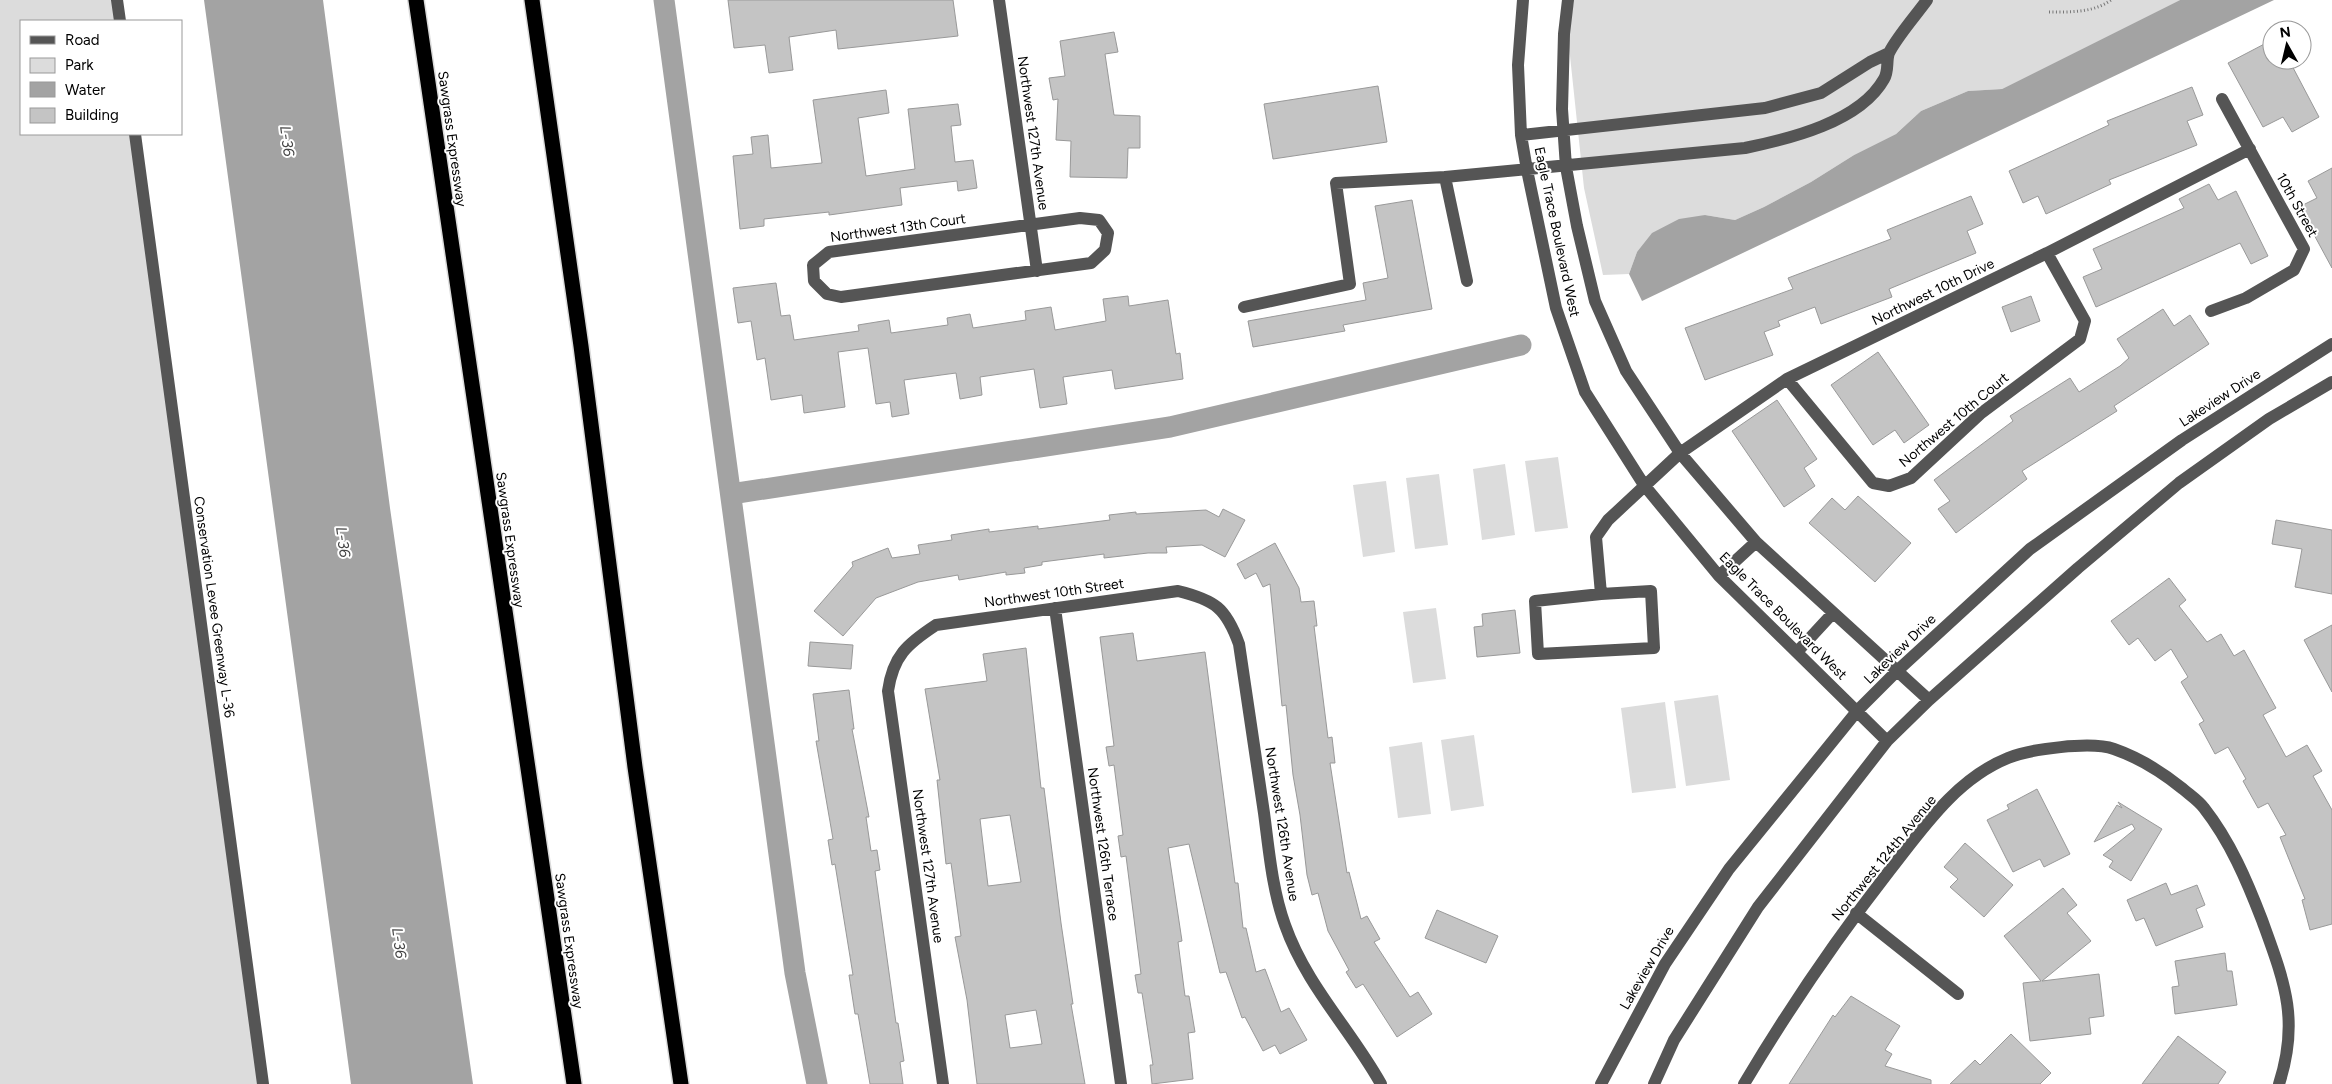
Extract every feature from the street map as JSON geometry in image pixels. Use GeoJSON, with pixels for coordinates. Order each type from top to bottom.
{"type":"FeatureCollection","features":[{"type":"Feature","properties":{"kind":"highway","name":"Sawgrass Expressway"},"geometry":{"type":"LineString","coordinates":[[416,0],[574,1084]]}},
{"type":"Feature","properties":{"kind":"highway"},"geometry":{"type":"LineString","coordinates":[[532,0],[581,346],[635,767],[681,1084]]}},
{"type":"Feature","properties":{"kind":"street"},"geometry":{"type":"LineString","coordinates":[[117,0],[120,20]]}},
{"type":"Feature","properties":{"kind":"street","name":"Northwest 127th Avenue"},"geometry":{"type":"LineString","coordinates":[[999,0],[1037,271]]}},
{"type":"Feature","properties":{"kind":"street","name":"Eagle Trace Boulevard West"},"geometry":{"type":"LineString","coordinates":[[1523,0],[1518,65],[1521,135],[1556,308],[1585,392],[1644,485],[1719,576],[1858,710],[1888,742]]}},
{"type":"Feature","properties":{"kind":"street","name":"Eagle Trace Boulevard West"},"geometry":{"type":"LineString","coordinates":[[1568,0],[1564,34],[1562,109],[1566,167],[1577,226],[1595,301],[1626,371],[1680,453],[1756,542],[1929,700]]}},
{"type":"Feature","properties":{"kind":"street"},"geometry":{"type":"LineString","coordinates":[[1244,307],[1350,284],[1336,183],[1445,177],[1566,167],[1745,148],[1778,142],[1810,132],[1840,118],[1869,98],[1885,78],[1889,53],[1927,0]]}},
{"type":"Feature","properties":{"kind":"street"},"geometry":{"type":"LineString","coordinates":[[1521,135],[1766,108],[1822,93],[1870,62],[1889,53]]}},
{"type":"Feature","properties":{"kind":"street","name":"10th Street"},"geometry":{"type":"LineString","coordinates":[[2211,311],[2246,298],[2294,270],[2304,249],[2222,99]]}},
{"type":"Feature","properties":{"kind":"street","name":"Conservation Levee Greenway L-36"},"geometry":{"type":"LineString","coordinates":[[135,135],[263,1084]]}},
{"type":"Feature","properties":{"kind":"street","name":"Northwest 10th Drive"},"geometry":{"type":"LineString","coordinates":[[1601,594],[1596,537],[1608,520],[1680,453],[1786,379],[2047,253],[2250,149]]}},
{"type":"Feature","properties":{"kind":"street"},"geometry":{"type":"LineString","coordinates":[[1445,177],[1467,281]]}},
{"type":"Feature","properties":{"kind":"street","name":"Northwest 13th Court"},"geometry":{"type":"LineString","coordinates":[[1080,218],[1100,220],[1108,233],[1106,250],[1091,263],[1037,271],[841,297],[827,294],[814,281],[814,265],[828,252],[1080,218]]}},
{"type":"Feature","properties":{"kind":"street","name":"Northwest 10th Court"},"geometry":{"type":"LineString","coordinates":[[1786,379],[1873,483],[1889,486],[1911,478],[1980,414],[2080,339],[2085,321],[2047,253]]}},
{"type":"Feature","properties":{"kind":"street","name":"Lakeview Drive"},"geometry":{"type":"LineString","coordinates":[[1601,1084],[1639,1010],[1693,920],[1728,869],[1858,710],[1897,671],[2030,549],[2182,440],[2332,344]]}},
{"type":"Feature","properties":{"kind":"street"},"geometry":{"type":"LineString","coordinates":[[1654,1084],[1674,1040],[1758,907],[1888,742],[1929,700],[2078,568],[2179,483],[2270,419],[2332,382]]}},
{"type":"Feature","properties":{"kind":"street"},"geometry":{"type":"LineString","coordinates":[[1719,576],[1756,542]]}},
{"type":"Feature","properties":{"kind":"street","name":"Northwest 10th Street"},"geometry":{"type":"LineString","coordinates":[[899,654],[916,638],[936,625],[1178,591],[1200,596],[1219,608]]}},
{"type":"Feature","properties":{"kind":"street"},"geometry":{"type":"LineString","coordinates":[[1651,591],[1654,648],[1538,654],[1535,600],[1601,594],[1651,591]]}},
{"type":"Feature","properties":{"kind":"street","name":"Northwest 126th Terrace"},"geometry":{"type":"LineString","coordinates":[[1055,608],[1121,1084]]}},
{"type":"Feature","properties":{"kind":"street","name":"Northwest 126th Avenue"},"geometry":{"type":"LineString","coordinates":[[1219,608],[1231,622],[1239,644],[1274,882],[1285,925],[1302,963],[1331,1011],[1365,1054],[1381,1084]]}},
{"type":"Feature","properties":{"kind":"street"},"geometry":{"type":"LineString","coordinates":[[1797,652],[1833,613]]}},
{"type":"Feature","properties":{"kind":"street","name":"Northwest 127th Avenue"},"geometry":{"type":"LineString","coordinates":[[899,654],[891,673],[888,692],[943,1084]]}},
{"type":"Feature","properties":{"kind":"street","name":"Northwest 124th Avenue"},"geometry":{"type":"LineString","coordinates":[[1744,1084],[1778,1026],[1856,914],[1930,819],[1968,781],[2008,758],[2058,746],[2112,748],[2159,769],[2203,806],[2244,872],[2282,975],[2291,1022],[2285,1065],[2279,1084]]}},
{"type":"Feature","properties":{"kind":"street"},"geometry":{"type":"LineString","coordinates":[[1856,914],[1958,994]]}},
{"type":"Feature","properties":{"kind":"path"},"geometry":{"type":"LineString","coordinates":[[2049,12],[2078,12],[2105,4],[2111,0]]}},
{"type":"Feature","properties":{"kind":"green space"},"geometry":{"type":"Polygon","coordinates":[[[0,0],[117,0],[120,20],[20,20],[20,135],[135,135],[263,1084],[0,1084],[0,0]]]}},
{"type":"Feature","properties":{"kind":"green space"},"geometry":{"type":"Polygon","coordinates":[[[1574,0],[2180,0],[2002,89],[1968,91],[1921,111],[1896,134],[1854,155],[1811,182],[1764,207],[1735,220],[1705,215],[1637,252],[1629,274],[1603,275],[1584,188],[1568,37],[1574,0]]]}},
{"type":"Feature","properties":{"kind":"green space"},"geometry":{"type":"Polygon","coordinates":[[[1558,457],[1568,528],[1535,532],[1525,461],[1558,457]]]}},
{"type":"Feature","properties":{"kind":"green space"},"geometry":{"type":"Polygon","coordinates":[[[1505,464],[1515,535],[1482,540],[1473,469],[1505,464]]]}},
{"type":"Feature","properties":{"kind":"green space"},"geometry":{"type":"Polygon","coordinates":[[[1439,474],[1448,545],[1415,549],[1406,478],[1439,474]]]}},
{"type":"Feature","properties":{"kind":"green space"},"geometry":{"type":"Polygon","coordinates":[[[1386,481],[1395,552],[1363,557],[1353,485],[1386,481]]]}},
{"type":"Feature","properties":{"kind":"green space"},"geometry":{"type":"Polygon","coordinates":[[[1436,608],[1446,679],[1413,683],[1403,612],[1436,608]]]}},
{"type":"Feature","properties":{"kind":"green space"},"geometry":{"type":"Polygon","coordinates":[[[1718,695],[1730,780],[1686,786],[1674,701],[1718,695]]]}},
{"type":"Feature","properties":{"kind":"green space"},"geometry":{"type":"Polygon","coordinates":[[[1665,702],[1676,788],[1632,793],[1621,708],[1665,702]]]}},
{"type":"Feature","properties":{"kind":"green space"},"geometry":{"type":"Polygon","coordinates":[[[1474,735],[1484,806],[1451,811],[1441,740],[1474,735]]]}},
{"type":"Feature","properties":{"kind":"green space"},"geometry":{"type":"Polygon","coordinates":[[[1422,742],[1431,814],[1398,818],[1389,747],[1422,742]]]}},
{"type":"Feature","properties":{"kind":"water","name":"L-36"},"geometry":{"type":"Polygon","coordinates":[[[204,0],[323,0],[390,508],[473,1084],[351,1084],[204,0]]]}},
{"type":"Feature","properties":{"kind":"water"},"geometry":{"type":"Polygon","coordinates":[[[2180,0],[2274,0],[1642,301],[1629,274],[1637,252],[1652,233],[1679,219],[1705,215],[1735,220],[1811,182],[1854,155],[1896,134],[1921,111],[1968,91],[2002,89],[2180,0]]]}},
{"type":"Feature","properties":{"kind":"building"},"geometry":{"type":"Polygon","coordinates":[[[728,0],[953,0],[958,36],[838,49],[836,30],[789,37],[793,70],[769,73],[765,45],[734,48],[728,0]]]}},
{"type":"Feature","properties":{"kind":"building"},"geometry":{"type":"Polygon","coordinates":[[[1114,32],[1118,52],[1105,54],[1114,115],[1140,116],[1140,148],[1128,148],[1127,178],[1070,177],[1071,141],[1056,140],[1058,99],[1053,100],[1049,78],[1065,76],[1060,41],[1114,32]]]}},
{"type":"Feature","properties":{"kind":"building"},"geometry":{"type":"Polygon","coordinates":[[[2262,45],[2262,70],[2294,70],[2319,117],[2292,132],[2283,117],[2263,127],[2228,63],[2262,45]]]}},
{"type":"Feature","properties":{"kind":"building"},"geometry":{"type":"Polygon","coordinates":[[[1378,86],[1387,142],[1273,159],[1264,104],[1378,86]]]}},
{"type":"Feature","properties":{"kind":"building"},"geometry":{"type":"Polygon","coordinates":[[[2192,87],[2203,115],[2187,121],[2197,145],[2109,180],[2111,184],[2046,214],[2038,196],[2023,203],[2009,171],[2109,125],[2107,121],[2192,87]]]}},
{"type":"Feature","properties":{"kind":"building"},"geometry":{"type":"Polygon","coordinates":[[[886,90],[889,113],[858,118],[866,176],[915,169],[908,109],[958,104],[961,125],[951,126],[955,162],[973,160],[977,188],[958,191],[957,181],[900,188],[902,205],[829,215],[829,212],[764,219],[764,226],[740,229],[733,156],[753,154],[751,137],[768,135],[771,168],[822,163],[813,100],[886,90]]]}},
{"type":"Feature","properties":{"kind":"building"},"geometry":{"type":"Polygon","coordinates":[[[2332,168],[2332,268],[2299,207],[2317,198],[2308,181],[2332,168]]]}},
{"type":"Feature","properties":{"kind":"building"},"geometry":{"type":"Polygon","coordinates":[[[2209,184],[2218,200],[2236,191],[2268,256],[2251,264],[2240,243],[2096,307],[2083,277],[2102,269],[2093,249],[2184,208],[2179,199],[2209,184]]]}},
{"type":"Feature","properties":{"kind":"building"},"geometry":{"type":"Polygon","coordinates":[[[1971,196],[1983,224],[1967,231],[1976,253],[1889,289],[1892,297],[1821,324],[1815,307],[1778,321],[1780,326],[1764,332],[1773,355],[1705,380],[1685,328],[1793,289],[1788,278],[1891,239],[1887,230],[1971,196]]]}},
{"type":"Feature","properties":{"kind":"building"},"geometry":{"type":"Polygon","coordinates":[[[1412,200],[1432,309],[1343,325],[1345,331],[1253,347],[1248,321],[1366,300],[1363,283],[1388,278],[1375,206],[1412,200]]]}},
{"type":"Feature","properties":{"kind":"building"},"geometry":{"type":"Polygon","coordinates":[[[776,283],[781,316],[790,315],[794,340],[859,331],[858,325],[889,320],[891,333],[948,325],[947,318],[970,314],[973,328],[1026,320],[1025,311],[1051,307],[1055,330],[1106,321],[1103,299],[1128,296],[1129,306],[1168,300],[1176,354],[1180,353],[1183,379],[1115,389],[1112,370],[1063,377],[1067,404],[1040,408],[1034,369],[980,377],[982,395],[960,399],[956,373],[904,380],[909,414],[892,417],[890,402],[876,404],[868,348],[838,352],[845,407],[804,413],[802,395],[771,400],[765,358],[757,360],[751,321],[738,323],[733,288],[776,283]]]}},
{"type":"Feature","properties":{"kind":"building"},"geometry":{"type":"Polygon","coordinates":[[[2031,296],[2040,321],[2011,332],[2002,307],[2031,296]]]}},
{"type":"Feature","properties":{"kind":"building"},"geometry":{"type":"Polygon","coordinates":[[[2163,309],[2174,326],[2190,315],[2209,344],[2114,406],[2117,411],[2022,471],[2027,479],[1956,533],[1938,509],[1950,501],[1934,480],[2013,421],[2010,416],[2070,378],[2079,392],[2120,366],[2129,358],[2117,339],[2163,309]]]}},
{"type":"Feature","properties":{"kind":"building"},"geometry":{"type":"Polygon","coordinates":[[[1878,352],[1929,425],[1904,443],[1895,430],[1873,445],[1831,385],[1878,352]]]}},
{"type":"Feature","properties":{"kind":"building"},"geometry":{"type":"Polygon","coordinates":[[[1777,400],[1817,459],[1804,468],[1815,486],[1784,507],[1732,431],[1777,400]]]}},
{"type":"Feature","properties":{"kind":"building"},"geometry":{"type":"Polygon","coordinates":[[[1858,496],[1911,543],[1875,582],[1809,523],[1832,498],[1845,510],[1858,496]]]}},
{"type":"Feature","properties":{"kind":"building"},"geometry":{"type":"Polygon","coordinates":[[[1223,509],[1245,520],[1225,557],[1202,545],[1166,547],[1167,553],[1148,553],[1104,558],[1104,554],[1042,562],[1042,565],[1024,568],[1025,573],[1006,575],[1006,572],[959,580],[958,575],[918,582],[876,598],[843,636],[814,611],[853,566],[852,562],[888,548],[892,558],[920,554],[918,545],[952,540],[951,535],[989,529],[989,532],[1038,526],[1038,529],[1110,520],[1109,515],[1136,512],[1136,514],[1206,510],[1219,517],[1223,509]]]}},
{"type":"Feature","properties":{"kind":"building"},"geometry":{"type":"Polygon","coordinates":[[[2276,520],[2332,530],[2332,594],[2295,587],[2302,549],[2272,544],[2276,520]]]}},
{"type":"Feature","properties":{"kind":"building"},"geometry":{"type":"Polygon","coordinates":[[[1275,543],[1299,588],[1301,602],[1314,601],[1317,626],[1314,626],[1328,738],[1332,737],[1335,763],[1330,763],[1347,873],[1349,872],[1361,919],[1367,916],[1380,939],[1374,942],[1410,997],[1418,992],[1432,1014],[1397,1037],[1363,984],[1356,988],[1346,972],[1349,970],[1328,931],[1318,893],[1312,895],[1307,875],[1293,775],[1286,705],[1282,706],[1270,584],[1263,587],[1256,573],[1245,579],[1237,564],[1275,543]]]}},
{"type":"Feature","properties":{"kind":"building"},"geometry":{"type":"Polygon","coordinates":[[[2169,578],[2186,600],[2179,606],[2207,642],[2221,634],[2234,656],[2244,650],[2276,708],[2263,715],[2286,757],[2307,745],[2322,771],[2313,776],[2332,810],[2332,924],[2310,930],[2302,900],[2305,899],[2280,837],[2286,835],[2268,803],[2258,808],[2243,781],[2246,779],[2228,747],[2215,754],[2199,724],[2204,721],[2181,682],[2188,677],[2171,649],[2155,661],[2138,638],[2129,645],[2111,621],[2169,578]]]}},
{"type":"Feature","properties":{"kind":"building"},"geometry":{"type":"Polygon","coordinates":[[[1515,610],[1520,653],[1477,657],[1474,627],[1483,626],[1482,614],[1515,610]]]}},
{"type":"Feature","properties":{"kind":"building"},"geometry":{"type":"Polygon","coordinates":[[[2332,625],[2332,692],[2304,640],[2332,625]]]}},
{"type":"Feature","properties":{"kind":"building"},"geometry":{"type":"Polygon","coordinates":[[[1133,633],[1137,661],[1205,652],[1235,883],[1238,883],[1243,928],[1246,928],[1256,972],[1265,969],[1281,1012],[1289,1008],[1307,1040],[1280,1054],[1275,1045],[1263,1051],[1245,1017],[1242,1018],[1226,972],[1220,973],[1189,844],[1168,848],[1182,941],[1178,942],[1185,996],[1189,996],[1195,1032],[1188,1033],[1193,1079],[1152,1084],[1150,1065],[1153,1065],[1142,993],[1138,993],[1135,975],[1141,974],[1126,856],[1121,857],[1118,836],[1123,835],[1114,765],[1109,766],[1106,747],[1114,746],[1100,637],[1133,633]]]}},
{"type":"Feature","properties":{"kind":"building"},"geometry":{"type":"Polygon","coordinates":[[[810,642],[853,645],[851,669],[808,666],[810,642]]]}},
{"type":"Feature","properties":{"kind":"building"},"geometry":{"type":"Polygon","coordinates":[[[1026,648],[1041,788],[1044,788],[1073,1004],[1071,1004],[1085,1084],[977,1084],[967,1000],[955,937],[961,936],[951,863],[946,864],[937,780],[940,780],[925,689],[987,681],[983,654],[1026,648]],[[1010,815],[980,819],[988,886],[1021,882],[1010,815]],[[1036,1010],[1005,1015],[1010,1048],[1042,1044],[1036,1010]]]}},
{"type":"Feature","properties":{"kind":"building"},"geometry":{"type":"Polygon","coordinates":[[[849,690],[854,729],[852,729],[869,817],[866,817],[871,851],[877,850],[880,870],[875,871],[896,1023],[898,1023],[904,1061],[900,1062],[903,1084],[870,1084],[858,1014],[855,1014],[849,975],[853,975],[835,864],[832,865],[828,840],[833,839],[816,741],[819,741],[813,694],[849,690]]]}},
{"type":"Feature","properties":{"kind":"building"},"geometry":{"type":"Polygon","coordinates":[[[2037,789],[2070,854],[2044,867],[2040,859],[2013,872],[1987,820],[2009,809],[2007,805],[2037,789]]]}},
{"type":"Feature","properties":{"kind":"building"},"geometry":{"type":"Polygon","coordinates":[[[2118,802],[2162,829],[2131,881],[2109,867],[2113,861],[2103,855],[2135,829],[2132,824],[2094,842],[2117,805],[2122,808],[2118,802]]]}},
{"type":"Feature","properties":{"kind":"building"},"geometry":{"type":"Polygon","coordinates":[[[1965,843],[2013,885],[1984,917],[1950,887],[1958,879],[1944,867],[1965,843]]]}},
{"type":"Feature","properties":{"kind":"building"},"geometry":{"type":"Polygon","coordinates":[[[2166,883],[2171,895],[2197,885],[2205,905],[2196,909],[2203,927],[2156,946],[2144,918],[2136,921],[2127,900],[2166,883]]]}},
{"type":"Feature","properties":{"kind":"building"},"geometry":{"type":"Polygon","coordinates":[[[2063,888],[2077,905],[2067,913],[2091,941],[2042,981],[2099,974],[2104,1016],[2089,1018],[2091,1034],[2030,1041],[2023,983],[2041,981],[2004,936],[2063,888]]]}},
{"type":"Feature","properties":{"kind":"building"},"geometry":{"type":"Polygon","coordinates":[[[1437,910],[1498,936],[1486,963],[1425,938],[1437,910]]]}},
{"type":"Feature","properties":{"kind":"building"},"geometry":{"type":"Polygon","coordinates":[[[2225,953],[2227,971],[2232,971],[2237,1005],[2175,1014],[2172,987],[2179,986],[2175,961],[2225,953]]]}},
{"type":"Feature","properties":{"kind":"building"},"geometry":{"type":"Polygon","coordinates":[[[1851,996],[1900,1026],[1885,1050],[1892,1054],[1885,1066],[1931,1080],[1931,1084],[1789,1084],[1833,1015],[1835,1017],[1851,996]]]}},
{"type":"Feature","properties":{"kind":"building"},"geometry":{"type":"Polygon","coordinates":[[[2011,1034],[2051,1073],[2040,1084],[1950,1084],[1975,1060],[1980,1065],[2011,1034]]]}},
{"type":"Feature","properties":{"kind":"building"},"geometry":{"type":"Polygon","coordinates":[[[2178,1036],[2226,1072],[2218,1084],[2142,1084],[2178,1036]]]}},
{"type":"Feature","properties":{"kind":"waterway"},"geometry":{"type":"LineString","coordinates":[[664,0],[795,973],[817,1084]]}},
{"type":"Feature","properties":{"kind":"waterway"},"geometry":{"type":"LineString","coordinates":[[731,494],[1170,427],[1521,345]]}}]}
